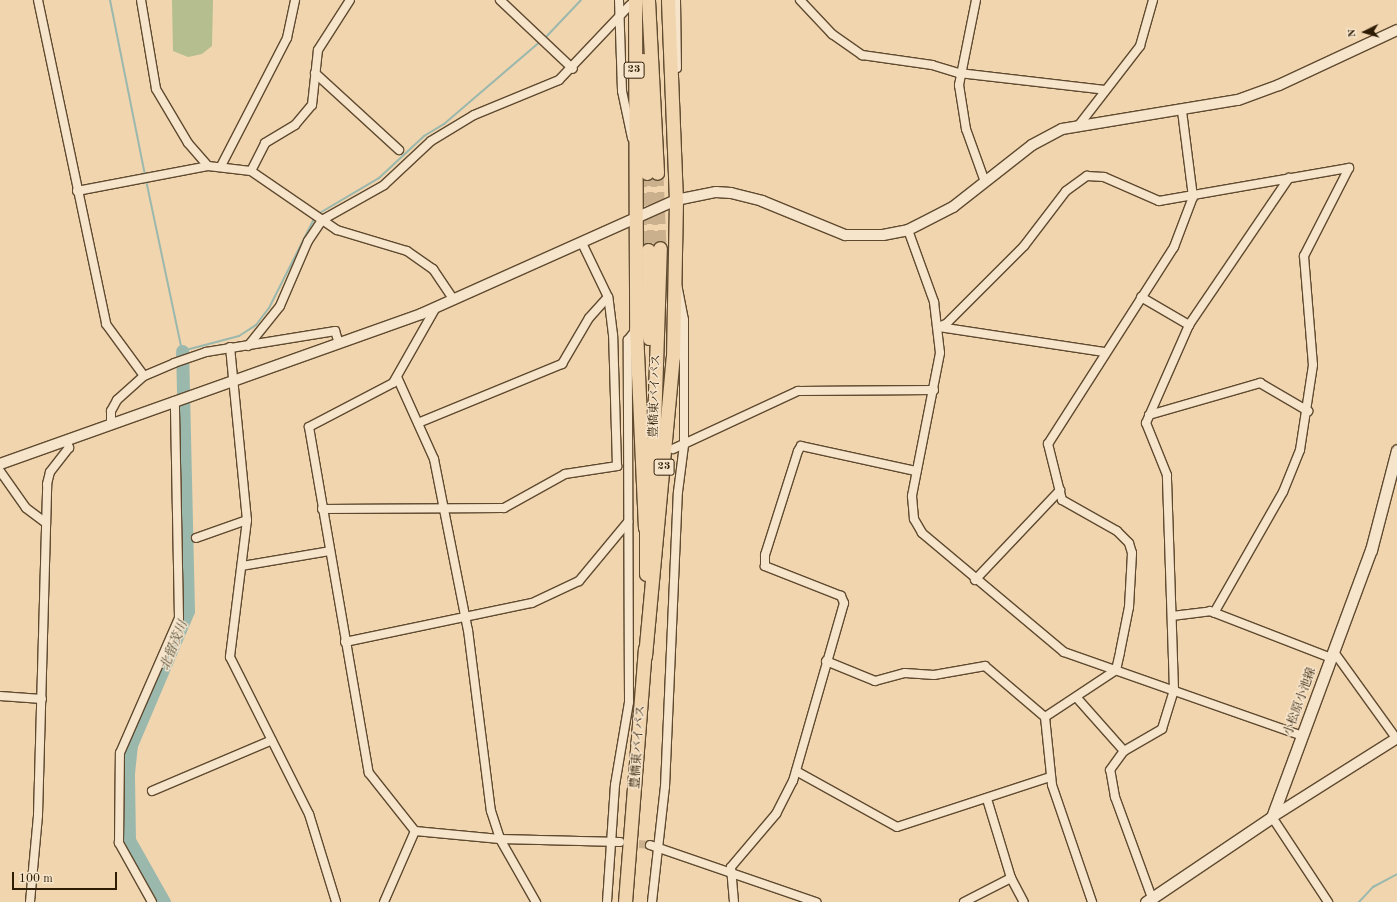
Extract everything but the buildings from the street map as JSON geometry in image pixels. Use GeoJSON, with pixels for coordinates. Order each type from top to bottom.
{"type":"FeatureCollection","features":[{"type":"Feature","properties":{"kind":"highway","name":"23"},"geometry":{"type":"LineString","coordinates":[[635,2],[652,173],[648,0]]}},
{"type":"Feature","properties":{"kind":"highway"},"geometry":{"type":"LineString","coordinates":[[668,0],[676,200],[675,278]]}},
{"type":"Feature","properties":{"kind":"highway","name":"23"},"geometry":{"type":"LineString","coordinates":[[633,141],[635,2]]}},
{"type":"Feature","properties":{"kind":"highway"},"geometry":{"type":"LineString","coordinates":[[633,141],[636,330]]}},
{"type":"Feature","properties":{"kind":"highway","name":"豊橋東バイパス"},"geometry":{"type":"LineString","coordinates":[[625,902],[645,656],[645,528],[654,249],[656,427],[646,592]]}},
{"type":"Feature","properties":{"kind":"highway","name":"23"},"geometry":{"type":"LineString","coordinates":[[645,656],[672,373],[675,278]]}},
{"type":"Feature","properties":{"kind":"highway","name":"23"},"geometry":{"type":"LineString","coordinates":[[636,330],[645,528]]}},
{"type":"Feature","properties":{"kind":"main road","name":"小松原小池線"},"geometry":{"type":"LineString","coordinates":[[1272,817],[1371,550],[1397,450]]}},
{"type":"Feature","properties":{"kind":"main road"},"geometry":{"type":"LineString","coordinates":[[1149,900],[1272,817]]}},
{"type":"Feature","properties":{"kind":"street"},"geometry":{"type":"LineString","coordinates":[[38,0],[76,191],[106,324],[144,376]]}},
{"type":"Feature","properties":{"kind":"street"},"geometry":{"type":"LineString","coordinates":[[141,0],[156,89],[188,143],[208,166]]}},
{"type":"Feature","properties":{"kind":"street"},"geometry":{"type":"LineString","coordinates":[[221,166],[287,38],[295,0]]}},
{"type":"Feature","properties":{"kind":"street"},"geometry":{"type":"LineString","coordinates":[[251,171],[265,143],[295,125],[307,112],[315,95],[314,73],[322,41],[350,0]]}},
{"type":"Feature","properties":{"kind":"street"},"geometry":{"type":"LineString","coordinates":[[500,0],[573,69]]}},
{"type":"Feature","properties":{"kind":"street"},"geometry":{"type":"LineString","coordinates":[[619,0],[625,116],[633,141]]}},
{"type":"Feature","properties":{"kind":"street"},"geometry":{"type":"LineString","coordinates":[[672,101],[677,72],[676,0]]}},
{"type":"Feature","properties":{"kind":"street"},"geometry":{"type":"LineString","coordinates":[[800,0],[832,34],[862,55],[932,65],[959,73],[1105,90]]}},
{"type":"Feature","properties":{"kind":"street"},"geometry":{"type":"LineString","coordinates":[[976,0],[959,73],[966,129],[985,182]]}},
{"type":"Feature","properties":{"kind":"street"},"geometry":{"type":"LineString","coordinates":[[1079,125],[1140,46],[1153,0]]}},
{"type":"Feature","properties":{"kind":"street"},"geometry":{"type":"LineString","coordinates":[[248,346],[280,306],[318,217],[384,186],[437,137],[481,112],[559,80],[573,69],[619,14],[635,2]]}},
{"type":"Feature","properties":{"kind":"street"},"geometry":{"type":"LineString","coordinates":[[0,464],[435,308],[676,200],[716,192],[731,193],[762,201],[845,235],[884,235],[908,230],[953,207],[1032,145],[1062,129],[1079,125],[1182,111],[1238,100],[1279,85],[1397,30]]}},
{"type":"Feature","properties":{"kind":"street"},"geometry":{"type":"LineString","coordinates":[[314,73],[399,150]]}},
{"type":"Feature","properties":{"kind":"street"},"geometry":{"type":"LineString","coordinates":[[1045,717],[1077,698],[1116,670],[1129,607],[1132,553],[1129,542],[1117,531],[1062,500],[1048,444],[1104,352],[1174,247],[1193,197],[1182,111]]}},
{"type":"Feature","properties":{"kind":"street"},"geometry":{"type":"LineString","coordinates":[[76,191],[208,166],[221,166],[251,171],[337,230],[406,251],[433,269],[454,300]]}},
{"type":"Feature","properties":{"kind":"street"},"geometry":{"type":"LineString","coordinates":[[938,327],[946,324],[1024,246],[1079,180],[1087,176],[1104,177],[1159,201],[1193,197],[1349,168],[1304,256],[1313,365],[1308,411],[1300,450],[1283,492],[1214,613]]}},
{"type":"Feature","properties":{"kind":"street"},"geometry":{"type":"LineString","coordinates":[[1149,900],[1112,786],[1110,770],[1124,751],[1162,729],[1174,690],[1167,475],[1148,429],[1149,415],[1189,324],[1289,178]]}},
{"type":"Feature","properties":{"kind":"street"},"geometry":{"type":"LineString","coordinates":[[908,230],[924,267],[938,327],[940,353],[934,390],[912,496],[914,519],[938,549],[1054,646],[1116,670],[1302,736]]}},
{"type":"Feature","properties":{"kind":"street"},"geometry":{"type":"LineString","coordinates":[[322,509],[504,508],[565,474],[617,466],[613,335],[608,297],[582,243]]}},
{"type":"Feature","properties":{"kind":"street"},"geometry":{"type":"LineString","coordinates":[[652,902],[659,845],[678,492],[684,445],[684,320],[682,296],[675,278]]}},
{"type":"Feature","properties":{"kind":"street"},"geometry":{"type":"LineString","coordinates":[[418,423],[562,364],[589,318],[608,297]]}},
{"type":"Feature","properties":{"kind":"street"},"geometry":{"type":"LineString","coordinates":[[1141,297],[1189,324]]}},
{"type":"Feature","properties":{"kind":"street"},"geometry":{"type":"LineString","coordinates":[[435,308],[393,384],[309,427],[345,642],[369,773],[415,831],[500,839],[616,842]]}},
{"type":"Feature","properties":{"kind":"street"},"geometry":{"type":"LineString","coordinates":[[938,327],[1104,352]]}},
{"type":"Feature","properties":{"kind":"street"},"geometry":{"type":"LineString","coordinates":[[607,902],[616,842],[615,785],[629,702],[628,522],[632,462],[628,340],[636,330]]}},
{"type":"Feature","properties":{"kind":"street"},"geometry":{"type":"LineString","coordinates":[[111,425],[111,411],[117,400],[144,376],[174,363],[230,347],[248,346],[335,331],[339,343]]}},
{"type":"Feature","properties":{"kind":"street"},"geometry":{"type":"LineString","coordinates":[[230,347],[232,381],[247,520],[230,657],[309,814],[336,902]]}},
{"type":"Feature","properties":{"kind":"street"},"geometry":{"type":"LineString","coordinates":[[397,378],[434,459],[466,619],[491,811],[500,839],[536,902]]}},
{"type":"Feature","properties":{"kind":"street"},"geometry":{"type":"LineString","coordinates":[[1149,415],[1260,383],[1308,411]]}},
{"type":"Feature","properties":{"kind":"street"},"geometry":{"type":"LineString","coordinates":[[673,449],[798,391],[934,390]]}},
{"type":"Feature","properties":{"kind":"street"},"geometry":{"type":"LineString","coordinates":[[152,902],[119,842],[120,753],[179,618],[181,399]]}},
{"type":"Feature","properties":{"kind":"street"},"geometry":{"type":"LineString","coordinates":[[30,902],[38,815],[46,523],[50,472],[69,448],[67,441]]}},
{"type":"Feature","properties":{"kind":"street"},"geometry":{"type":"LineString","coordinates":[[734,902],[731,872],[785,800],[796,771],[844,598],[765,566],[765,555],[800,446],[916,471]]}},
{"type":"Feature","properties":{"kind":"street"},"geometry":{"type":"LineString","coordinates":[[0,471],[32,516],[46,523]]}},
{"type":"Feature","properties":{"kind":"street"},"geometry":{"type":"LineString","coordinates":[[975,580],[1060,490]]}},
{"type":"Feature","properties":{"kind":"street"},"geometry":{"type":"LineString","coordinates":[[196,538],[247,520]]}},
{"type":"Feature","properties":{"kind":"street"},"geometry":{"type":"LineString","coordinates":[[345,642],[466,619],[532,603],[579,581],[628,522]]}},
{"type":"Feature","properties":{"kind":"street"},"geometry":{"type":"LineString","coordinates":[[242,566],[330,551]]}},
{"type":"Feature","properties":{"kind":"street"},"geometry":{"type":"LineString","coordinates":[[1172,616],[1214,613],[1332,655],[1397,738],[1272,817],[1328,902]]}},
{"type":"Feature","properties":{"kind":"street"},"geometry":{"type":"LineString","coordinates":[[826,661],[875,681],[905,673],[934,675],[985,666],[1045,717],[1050,777],[1092,902]]}},
{"type":"Feature","properties":{"kind":"street"},"geometry":{"type":"LineString","coordinates":[[0,696],[42,699]]}},
{"type":"Feature","properties":{"kind":"street"},"geometry":{"type":"LineString","coordinates":[[1077,698],[1124,751]]}},
{"type":"Feature","properties":{"kind":"street"},"geometry":{"type":"LineString","coordinates":[[152,791],[272,740]]}},
{"type":"Feature","properties":{"kind":"street"},"geometry":{"type":"LineString","coordinates":[[796,771],[897,827],[987,799],[1050,777]]}},
{"type":"Feature","properties":{"kind":"street"},"geometry":{"type":"LineString","coordinates":[[987,799],[1011,878],[1024,902]]}},
{"type":"Feature","properties":{"kind":"street"},"geometry":{"type":"LineString","coordinates":[[392,902],[385,898],[415,831]]}},
{"type":"Feature","properties":{"kind":"street"},"geometry":{"type":"LineString","coordinates":[[650,845],[659,845],[816,902]]}},
{"type":"Feature","properties":{"kind":"street"},"geometry":{"type":"LineString","coordinates":[[964,902],[1011,878]]}},
{"type":"Feature","properties":{"kind":"green space"},"geometry":{"type":"Polygon","coordinates":[[[172,0],[213,0],[212,46],[202,54],[188,57],[173,51],[172,0]]]}},
{"type":"Feature","properties":{"kind":"waterway"},"geometry":{"type":"LineString","coordinates":[[110,0],[145,175]]}},
{"type":"Feature","properties":{"kind":"waterway"},"geometry":{"type":"LineString","coordinates":[[545,38],[581,0]]}},
{"type":"Feature","properties":{"kind":"waterway"},"geometry":{"type":"LineString","coordinates":[[318,214],[379,178],[424,136],[444,124],[541,41]]}},
{"type":"Feature","properties":{"kind":"waterway"},"geometry":{"type":"LineString","coordinates":[[146,180],[182,351],[239,336],[256,325],[269,308],[315,217]]}},
{"type":"Feature","properties":{"kind":"waterway","name":"北留茂川"},"geometry":{"type":"LineString","coordinates":[[164,902],[129,840],[128,773],[131,745],[188,611],[182,351]]}},
{"type":"Feature","properties":{"kind":"waterway"},"geometry":{"type":"LineString","coordinates":[[1359,902],[1373,887],[1397,874]]}},
{"type":"Feature","properties":{"kind":"tunnel"},"geometry":{"type":"LineString","coordinates":[[647,173],[648,250]]}},
{"type":"Feature","properties":{"kind":"tunnel"},"geometry":{"type":"LineString","coordinates":[[657,173],[660,248]]}},
{"type":"Feature","properties":{"kind":"tunnel"},"geometry":{"type":"LineString","coordinates":[[627,843],[650,845]]}}]}
